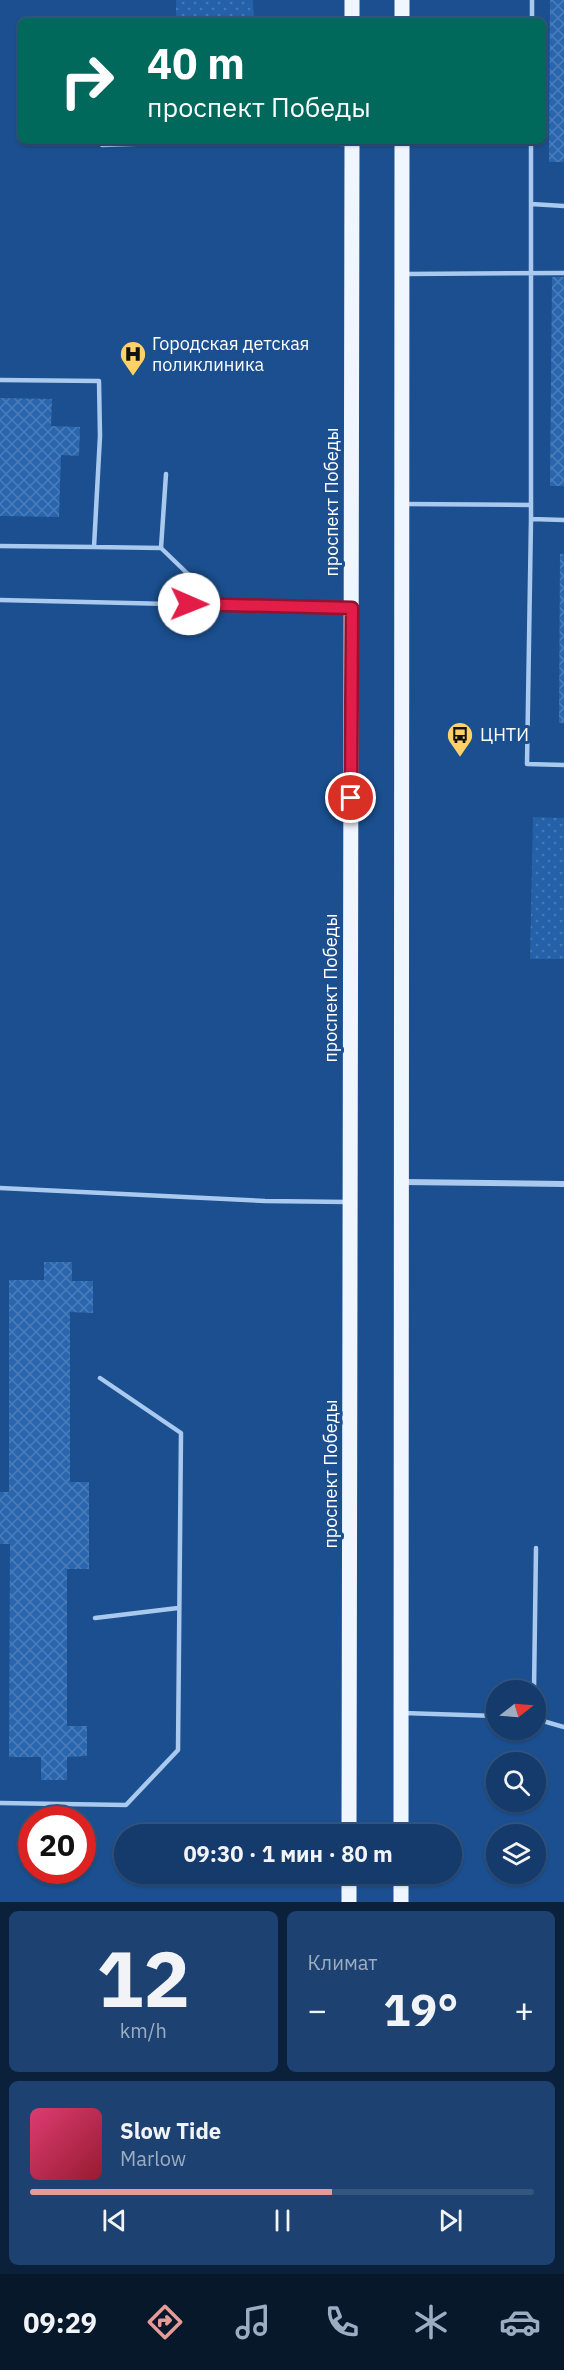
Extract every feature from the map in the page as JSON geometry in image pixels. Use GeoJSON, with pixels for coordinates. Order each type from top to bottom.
{"type":"FeatureCollection","features":[{"type":"Feature","properties":{"kind":"main road"},"geometry":{"type":"LineString","coordinates":[[352,0],[352,18]]}},
{"type":"Feature","properties":{"kind":"main road"},"geometry":{"type":"LineString","coordinates":[[402,0],[402,18]]}},
{"type":"Feature","properties":{"kind":"main road","name":"проспект Победы"},"geometry":{"type":"LineString","coordinates":[[349,1824],[352,144]]}},
{"type":"Feature","properties":{"kind":"main road"},"geometry":{"type":"LineString","coordinates":[[401,1824],[402,144]]}},
{"type":"Feature","properties":{"kind":"main road"},"geometry":{"type":"LineString","coordinates":[[349,1884],[349,1902]]}},
{"type":"Feature","properties":{"kind":"main road"},"geometry":{"type":"LineString","coordinates":[[401,1884],[401,1902]]}},
{"type":"Feature","properties":{"kind":"street"},"geometry":{"type":"LineString","coordinates":[[401,1182],[564,1184]]}},
{"type":"Feature","properties":{"kind":"lane"},"geometry":{"type":"LineString","coordinates":[[532,0],[532,18]]}},
{"type":"Feature","properties":{"kind":"lane"},"geometry":{"type":"LineString","coordinates":[[531,144],[531,519],[527,764],[564,765]]}},
{"type":"Feature","properties":{"kind":"lane"},"geometry":{"type":"LineString","coordinates":[[531,204],[564,206]]}},
{"type":"Feature","properties":{"kind":"lane"},"geometry":{"type":"LineString","coordinates":[[402,274],[564,273]]}},
{"type":"Feature","properties":{"kind":"lane"},"geometry":{"type":"LineString","coordinates":[[0,380],[99,381],[100,436],[94,547]]}},
{"type":"Feature","properties":{"kind":"lane"},"geometry":{"type":"LineString","coordinates":[[161,548],[166,474]]}},
{"type":"Feature","properties":{"kind":"lane"},"geometry":{"type":"LineString","coordinates":[[402,504],[530,505]]}},
{"type":"Feature","properties":{"kind":"lane"},"geometry":{"type":"LineString","coordinates":[[531,519],[564,520]]}},
{"type":"Feature","properties":{"kind":"lane"},"geometry":{"type":"LineString","coordinates":[[0,546],[161,548],[190,576],[189,604]]}},
{"type":"Feature","properties":{"kind":"lane"},"geometry":{"type":"LineString","coordinates":[[0,600],[352,608]]}},
{"type":"Feature","properties":{"kind":"lane"},"geometry":{"type":"LineString","coordinates":[[0,1188],[265,1201],[351,1202]]}},
{"type":"Feature","properties":{"kind":"lane"},"geometry":{"type":"LineString","coordinates":[[0,1803],[126,1805],[178,1750],[181,1433],[100,1378]]}},
{"type":"Feature","properties":{"kind":"lane"},"geometry":{"type":"LineString","coordinates":[[534,1680],[536,1548]]}},
{"type":"Feature","properties":{"kind":"lane"},"geometry":{"type":"LineString","coordinates":[[95,1618],[178,1608]]}},
{"type":"Feature","properties":{"kind":"lane"},"geometry":{"type":"LineString","coordinates":[[401,1713],[486,1716]]}},
{"type":"Feature","properties":{"kind":"lane"},"geometry":{"type":"LineString","coordinates":[[546,1722],[564,1727]]}},
{"type":"Feature","properties":{"kind":"shaded area"},"geometry":{"type":"Polygon","coordinates":[[[176,0],[253,0],[254,18],[176,18],[176,0]]]}},
{"type":"Feature","properties":{"kind":"shaded area"},"geometry":{"type":"Polygon","coordinates":[[[533,817],[564,818],[564,959],[530,959],[533,817]]]}},
{"type":"Feature","properties":{"kind":"building"},"geometry":{"type":"Polygon","coordinates":[[[550,0],[564,0],[564,162],[549,162],[550,0]]]}},
{"type":"Feature","properties":{"kind":"building"},"geometry":{"type":"Polygon","coordinates":[[[552,277],[564,277],[564,486],[550,486],[552,277]]]}},
{"type":"Feature","properties":{"kind":"building"},"geometry":{"type":"Polygon","coordinates":[[[0,398],[52,399],[51,426],[80,427],[79,456],[61,455],[59,517],[0,516],[0,398]]]}},
{"type":"Feature","properties":{"kind":"building"},"geometry":{"type":"Polygon","coordinates":[[[560,554],[564,554],[564,723],[559,723],[560,554]]]}},
{"type":"Feature","properties":{"kind":"building"},"geometry":{"type":"Polygon","coordinates":[[[44,1262],[72,1262],[72,1281],[93,1281],[93,1313],[70,1312],[70,1482],[89,1482],[89,1569],[67,1569],[67,1726],[87,1726],[87,1756],[67,1757],[67,1780],[41,1780],[41,1757],[9,1757],[10,1544],[0,1544],[0,1492],[9,1492],[9,1280],[44,1280],[44,1262]]]}},
{"type":"Feature","properties":{"kind":"place","name":"Городская детская поликлиника"},"geometry":{"type":"Point","coordinates":[133,377]}},
{"type":"Feature","properties":{"kind":"place","name":"ЦНТИ"},"geometry":{"type":"Point","coordinates":[460,758]}},
{"type":"Feature","properties":{"kind":"route"},"geometry":{"type":"LineString","coordinates":[[189,604],[352,608],[351,798]]}}]}
